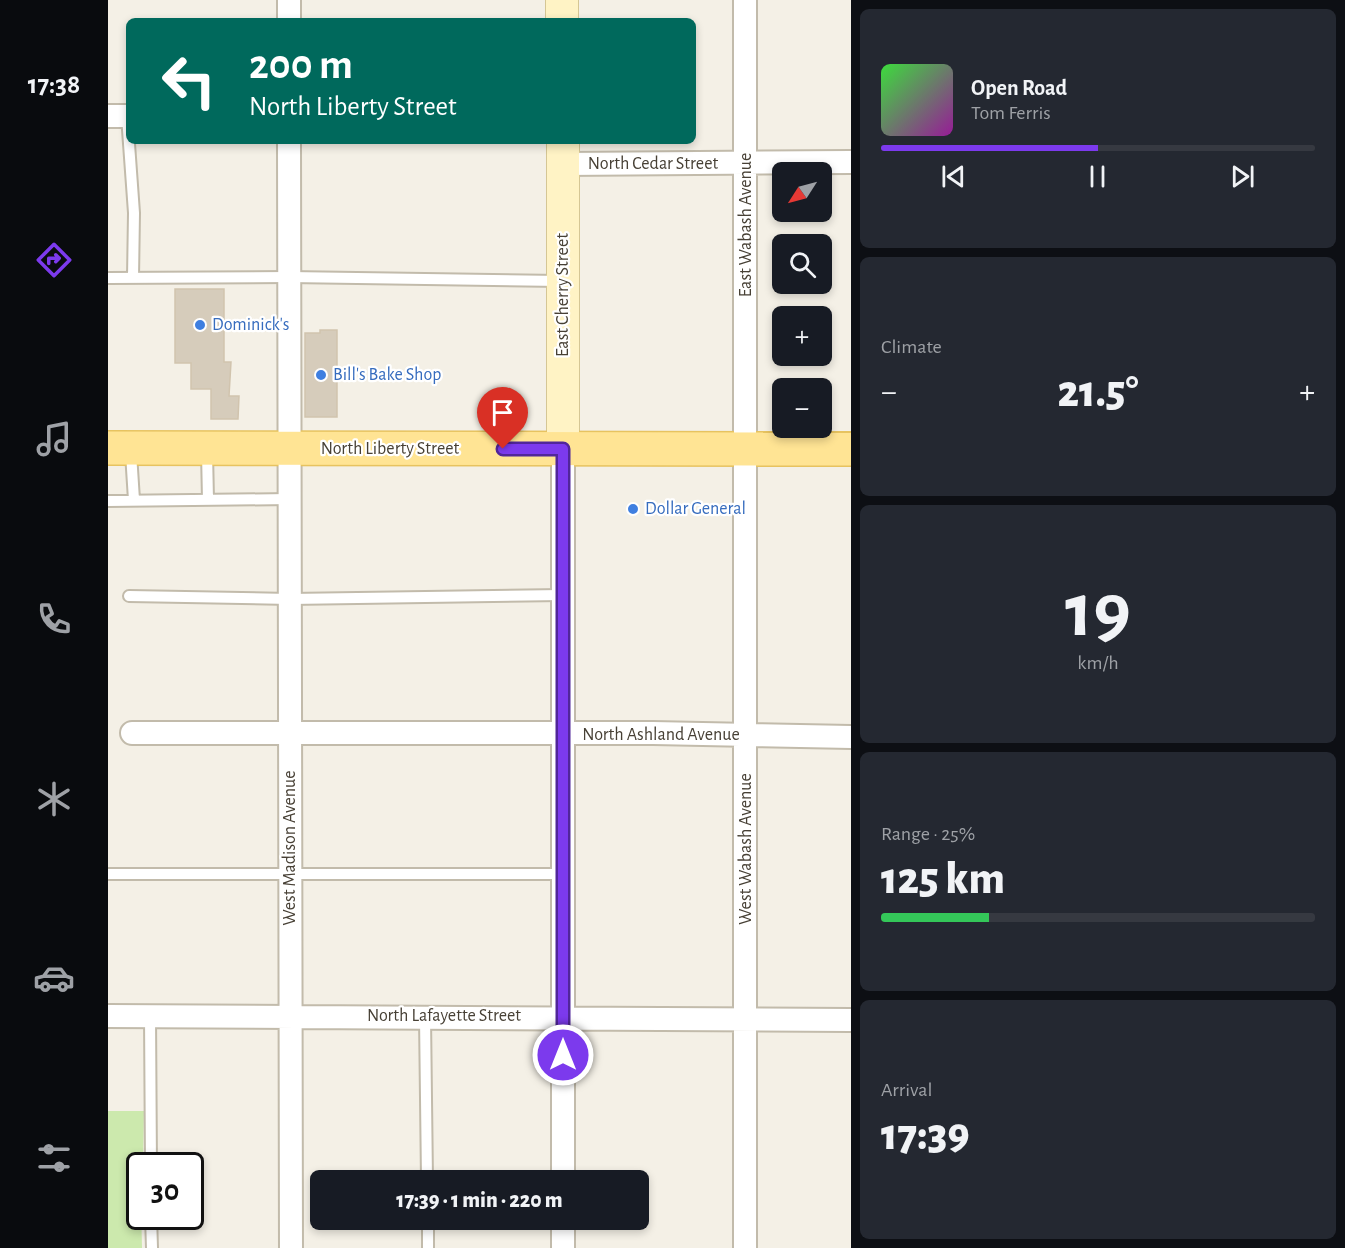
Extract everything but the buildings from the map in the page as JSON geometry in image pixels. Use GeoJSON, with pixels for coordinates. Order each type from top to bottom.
{"type":"FeatureCollection","features":[{"type":"Feature","properties":{"kind":"main road","name":"North Liberty Street"},"geometry":{"type":"LineString","coordinates":[[119,448],[851,449]]}},
{"type":"Feature","properties":{"kind":"street"},"geometry":{"type":"LineString","coordinates":[[289,0],[289,18]]}},
{"type":"Feature","properties":{"kind":"street"},"geometry":{"type":"LineString","coordinates":[[562,0],[562,18]]}},
{"type":"Feature","properties":{"kind":"street","name":"East Wabash Avenue"},"geometry":{"type":"LineString","coordinates":[[745,0],[746,449]]}},
{"type":"Feature","properties":{"kind":"street","name":"West Madison Avenue"},"geometry":{"type":"LineString","coordinates":[[289,144],[291,1248]]}},
{"type":"Feature","properties":{"kind":"street","name":"North Cedar Street"},"geometry":{"type":"LineString","coordinates":[[563,152],[746,163],[851,162]]}},
{"type":"Feature","properties":{"kind":"street","name":"East Cherry Street"},"geometry":{"type":"LineString","coordinates":[[563,152],[563,449]]}},
{"type":"Feature","properties":{"kind":"street"},"geometry":{"type":"LineString","coordinates":[[563,449],[563,1170]]}},
{"type":"Feature","properties":{"kind":"street","name":"West Wabash Avenue"},"geometry":{"type":"LineString","coordinates":[[745,1248],[746,449]]}},
{"type":"Feature","properties":{"kind":"street","name":"North Ashland Avenue"},"geometry":{"type":"LineString","coordinates":[[132,733],[562,735],[653,733],[851,737]]}},
{"type":"Feature","properties":{"kind":"street","name":"North Lafayette Street"},"geometry":{"type":"LineString","coordinates":[[108,1016],[291,1015],[851,1020]]}},
{"type":"Feature","properties":{"kind":"street"},"geometry":{"type":"LineString","coordinates":[[563,1230],[563,1248]]}},
{"type":"Feature","properties":{"kind":"lane"},"geometry":{"type":"LineString","coordinates":[[121,116],[134,213],[133,278]]}},
{"type":"Feature","properties":{"kind":"lane"},"geometry":{"type":"LineString","coordinates":[[108,278],[290,276],[563,281]]}},
{"type":"Feature","properties":{"kind":"lane"},"geometry":{"type":"LineString","coordinates":[[119,448],[134,500]]}},
{"type":"Feature","properties":{"kind":"lane"},"geometry":{"type":"LineString","coordinates":[[207,448],[208,500]]}},
{"type":"Feature","properties":{"kind":"lane"},"geometry":{"type":"LineString","coordinates":[[108,501],[290,499]]}},
{"type":"Feature","properties":{"kind":"lane"},"geometry":{"type":"LineString","coordinates":[[129,596],[290,599],[562,595]]}},
{"type":"Feature","properties":{"kind":"lane"},"geometry":{"type":"LineString","coordinates":[[108,874],[562,874]]}},
{"type":"Feature","properties":{"kind":"lane"},"geometry":{"type":"LineString","coordinates":[[150,1016],[151,1152]]}},
{"type":"Feature","properties":{"kind":"lane"},"geometry":{"type":"LineString","coordinates":[[425,1016],[427,1170]]}},
{"type":"Feature","properties":{"kind":"lane"},"geometry":{"type":"LineString","coordinates":[[152,1230],[152,1248]]}},
{"type":"Feature","properties":{"kind":"lane"},"geometry":{"type":"LineString","coordinates":[[428,1230],[428,1248]]}},
{"type":"Feature","properties":{"kind":"green space"},"geometry":{"type":"Polygon","coordinates":[[[108,1111],[144,1111],[143,1152],[126,1152],[126,1230],[142,1230],[142,1248],[108,1248],[108,1111]]]}},
{"type":"Feature","properties":{"kind":"place","name":"Dominick's"},"geometry":{"type":"Point","coordinates":[200,325]}},
{"type":"Feature","properties":{"kind":"place","name":"Bill's Bake Shop"},"geometry":{"type":"Point","coordinates":[321,375]}},
{"type":"Feature","properties":{"kind":"place","name":"Dollar General"},"geometry":{"type":"Point","coordinates":[633,509]}},
{"type":"Feature","properties":{"kind":"route"},"geometry":{"type":"LineString","coordinates":[[503,449],[563,449],[563,1055]]}}]}
